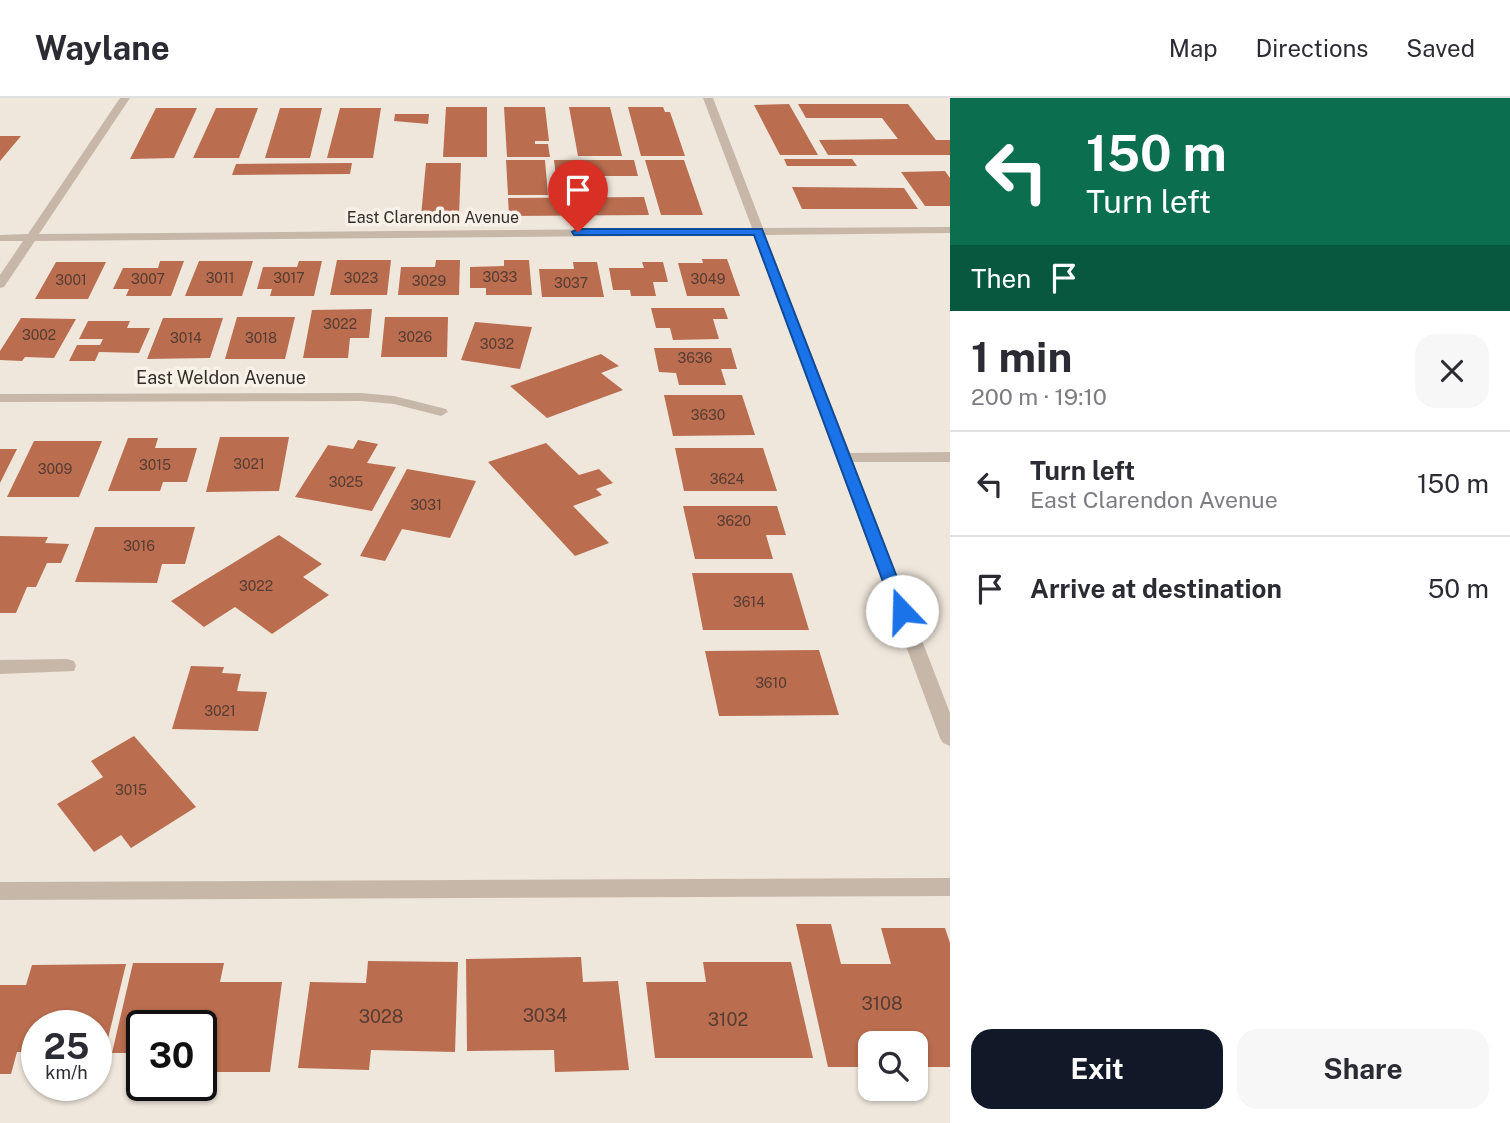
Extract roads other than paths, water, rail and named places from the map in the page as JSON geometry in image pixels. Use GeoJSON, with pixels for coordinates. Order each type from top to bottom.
{"type":"FeatureCollection","features":[{"type":"Feature","properties":{"kind":"street"},"geometry":{"type":"LineString","coordinates":[[0,284],[125,98]]}},
{"type":"Feature","properties":{"kind":"street"},"geometry":{"type":"LineString","coordinates":[[708,98],[950,738]]}},
{"type":"Feature","properties":{"kind":"street","name":"East Clarendon Avenue"},"geometry":{"type":"LineString","coordinates":[[0,237],[950,230]]}},
{"type":"Feature","properties":{"kind":"street","name":"East Weldon Avenue"},"geometry":{"type":"LineString","coordinates":[[0,398],[361,397],[394,400],[441,412]]}},
{"type":"Feature","properties":{"kind":"street"},"geometry":{"type":"LineString","coordinates":[[844,458],[950,457]]}},
{"type":"Feature","properties":{"kind":"street"},"geometry":{"type":"LineString","coordinates":[[0,667],[67,666]]}},
{"type":"Feature","properties":{"kind":"lane"},"geometry":{"type":"LineString","coordinates":[[0,891],[950,887]]}}]}
